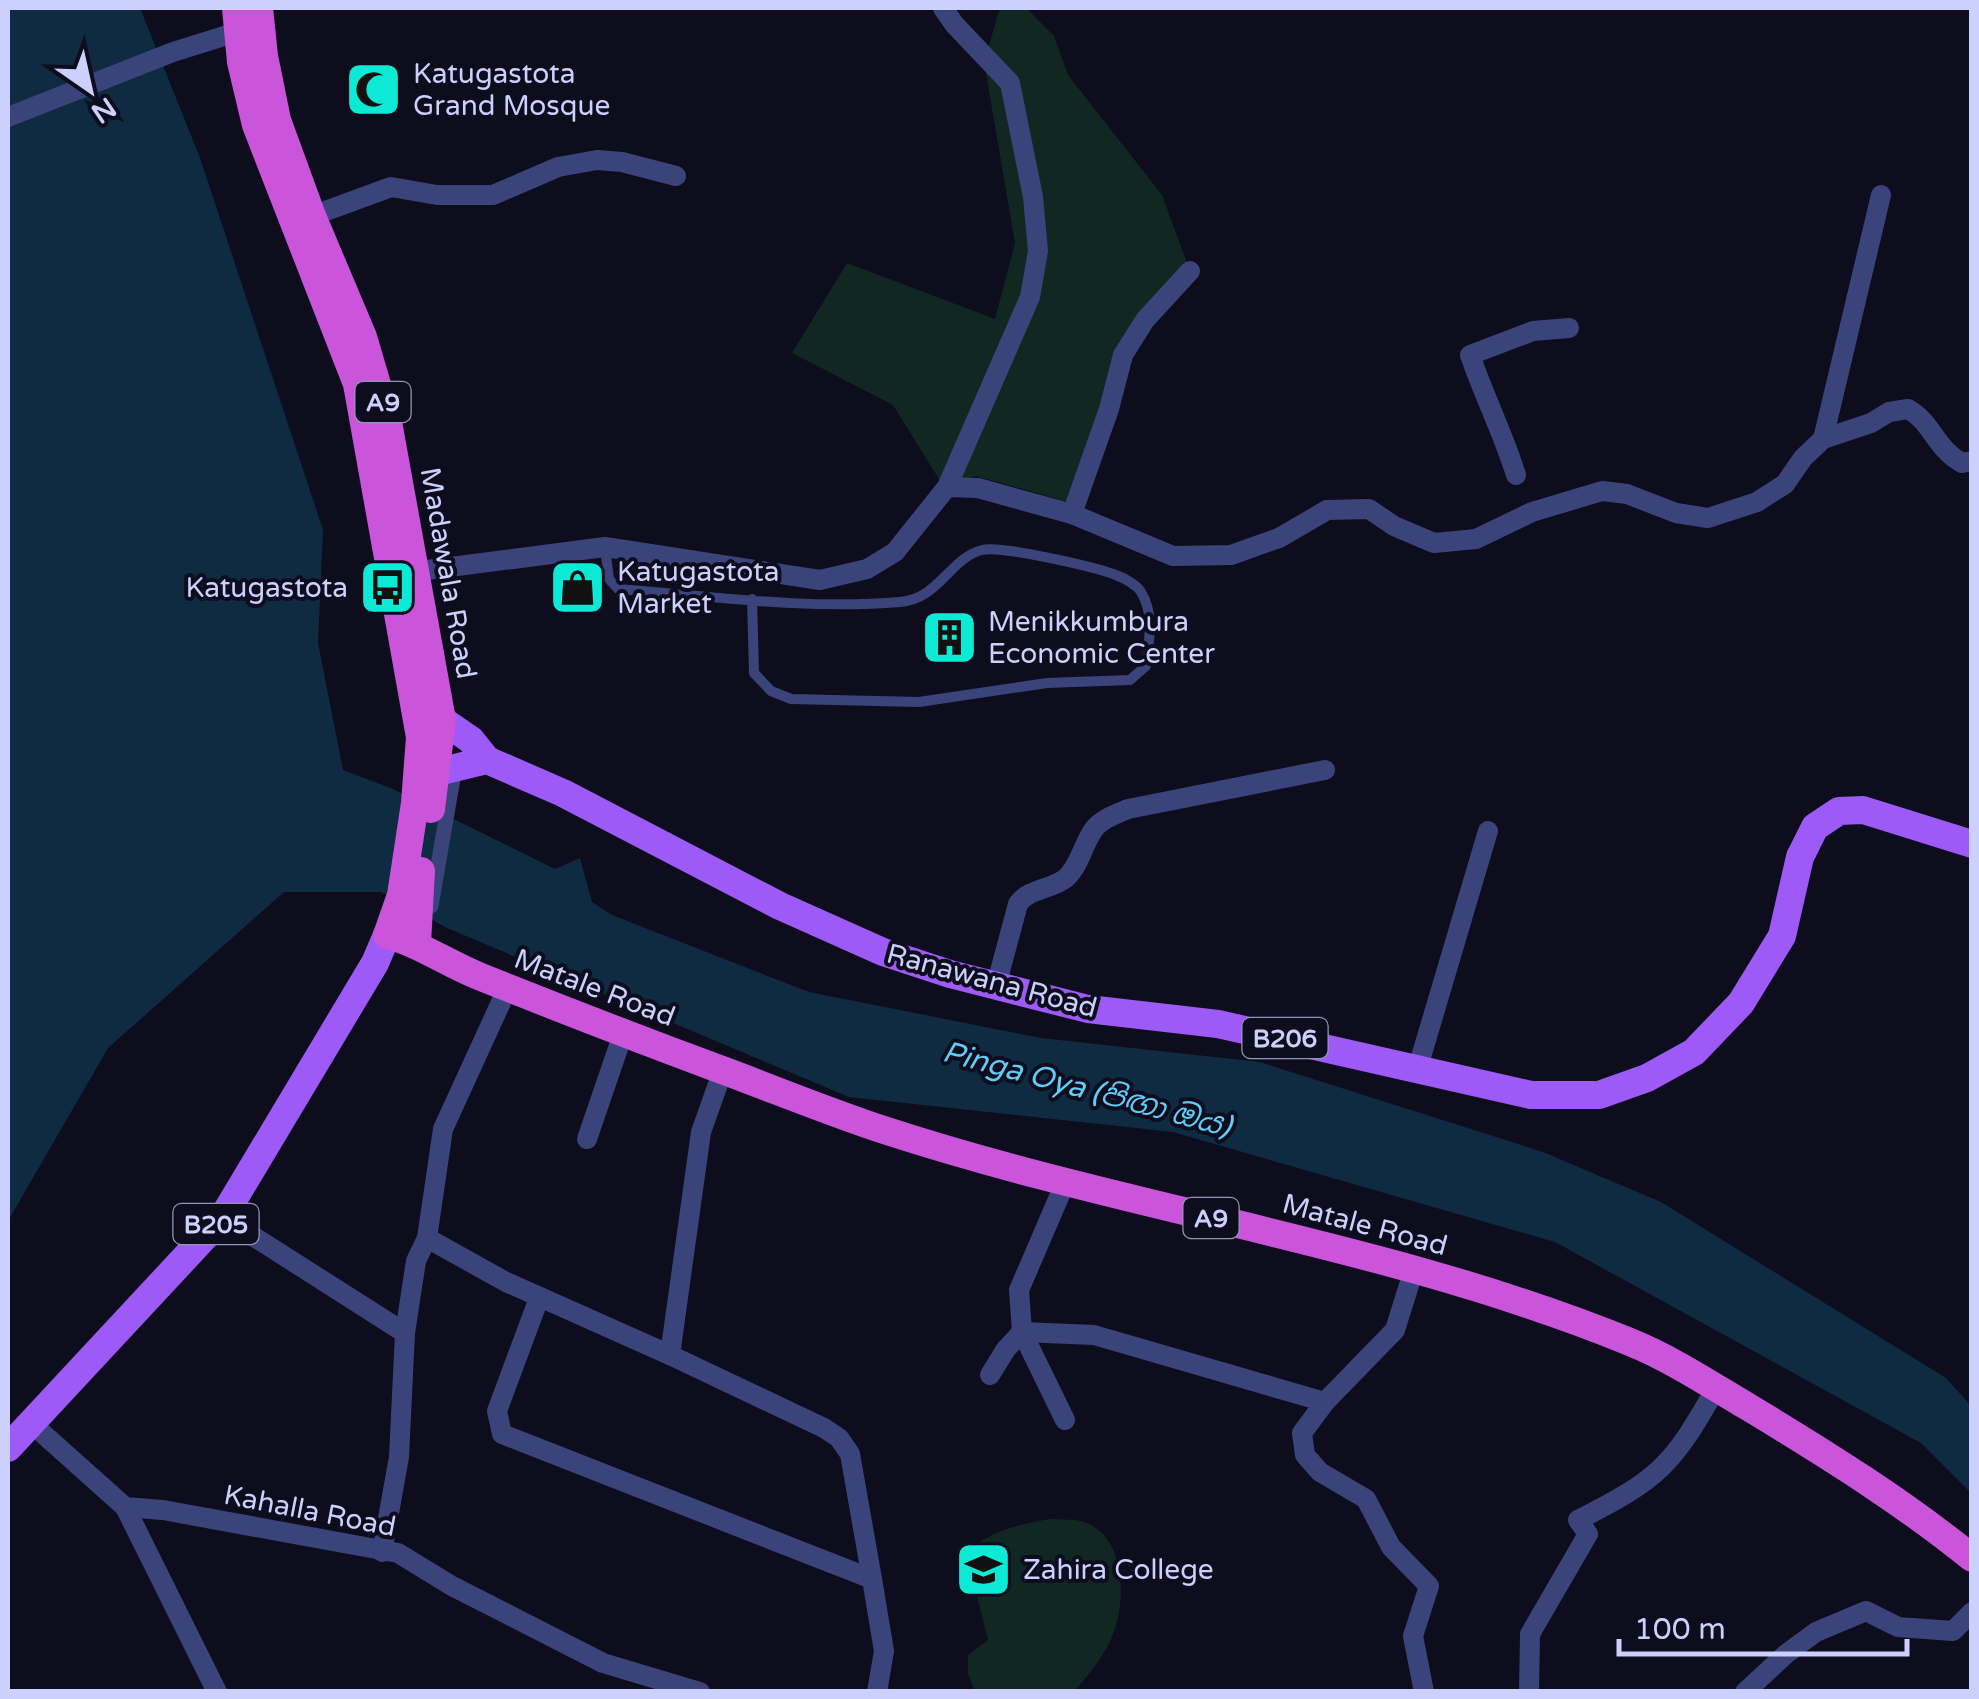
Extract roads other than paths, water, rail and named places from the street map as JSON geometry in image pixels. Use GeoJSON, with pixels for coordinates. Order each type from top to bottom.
{"type":"FeatureCollection","features":[{"type":"Feature","properties":{"kind":"highway","name":"Madawala Road"},"geometry":{"type":"LineString","coordinates":[[259,8],[277,120],[312,216],[364,336],[388,422],[404,573],[431,729],[434,790],[421,934]]}},
{"type":"Feature","properties":{"kind":"highway","name":"Madawala Road"},"geometry":{"type":"LineString","coordinates":[[232,16],[265,152],[358,384],[404,573]]}},
{"type":"Feature","properties":{"kind":"highway","name":"Madawala Road"},"geometry":{"type":"LineString","coordinates":[[387,935],[434,790]]}},
{"type":"Feature","properties":{"kind":"highway","name":"Matale Road"},"geometry":{"type":"LineString","coordinates":[[387,935],[421,934],[445,961],[623,1034],[882,1130],[1065,1183],[1414,1269],[1531,1304],[1631,1342],[1830,1457],[1972,1558]]}},
{"type":"Feature","properties":{"kind":"main road","name":"B206"},"geometry":{"type":"LineString","coordinates":[[431,729],[471,740],[488,760]]}},
{"type":"Feature","properties":{"kind":"main road"},"geometry":{"type":"LineString","coordinates":[[434,790],[488,760]]}},
{"type":"Feature","properties":{"kind":"main road","name":"Ranawana Road"},"geometry":{"type":"LineString","coordinates":[[488,760],[563,792],[844,936],[910,962],[1088,1010],[1218,1024],[1532,1095],[1599,1096],[1647,1078],[1694,1052],[1742,1003],[1782,936],[1800,856],[1814,827],[1839,811],[1863,810],[1972,844]]}},
{"type":"Feature","properties":{"kind":"main road"},"geometry":{"type":"LineString","coordinates":[[375,963],[421,934]]}},
{"type":"Feature","properties":{"kind":"main road","name":"Madawala Road"},"geometry":{"type":"LineString","coordinates":[[8,1448],[223,1216],[375,963],[387,935]]}},
{"type":"Feature","properties":{"kind":"street"},"geometry":{"type":"LineString","coordinates":[[404,573],[605,547],[820,580],[867,570],[895,552],[947,487],[1030,297],[1038,251],[1030,178],[1010,83],[943,8]]}},
{"type":"Feature","properties":{"kind":"street"},"geometry":{"type":"LineString","coordinates":[[8,117],[172,52],[232,16]]}},
{"type":"Feature","properties":{"kind":"street"},"geometry":{"type":"LineString","coordinates":[[312,216],[391,187],[437,195],[494,195],[558,167],[597,160],[622,162],[676,176]]}},
{"type":"Feature","properties":{"kind":"street"},"geometry":{"type":"LineString","coordinates":[[1823,439],[1881,194]]}},
{"type":"Feature","properties":{"kind":"street"},"geometry":{"type":"LineString","coordinates":[[1072,514],[1124,355],[1145,320],[1190,271]]}},
{"type":"Feature","properties":{"kind":"street"},"geometry":{"type":"LineString","coordinates":[[1516,475],[1504,433],[1486,400],[1470,355],[1533,331],[1569,328]]}},
{"type":"Feature","properties":{"kind":"street"},"geometry":{"type":"LineString","coordinates":[[947,487],[978,488],[1072,514],[1173,556],[1232,555],[1279,538],[1327,510],[1370,510],[1394,526],[1434,543],[1476,539],[1532,512],[1602,491],[1628,494],[1676,513],[1708,518],[1757,502],[1785,484],[1802,458],[1823,439],[1889,412],[1908,409],[1920,416],[1943,452],[1962,463],[1972,461]]}},
{"type":"Feature","properties":{"kind":"street"},"geometry":{"type":"LineString","coordinates":[[996,986],[1018,904],[1024,896],[1059,883],[1071,874],[1094,829],[1103,821],[1128,809],[1326,770]]}},
{"type":"Feature","properties":{"kind":"street"},"geometry":{"type":"LineString","coordinates":[[1418,1067],[1488,831]]}},
{"type":"Feature","properties":{"kind":"street"},"geometry":{"type":"LineString","coordinates":[[382,1552],[399,1456],[405,1333],[416,1262],[426,1238],[443,1129],[508,987]]}},
{"type":"Feature","properties":{"kind":"street"},"geometry":{"type":"LineString","coordinates":[[587,1140],[623,1034]]}},
{"type":"Feature","properties":{"kind":"street"},"geometry":{"type":"LineString","coordinates":[[670,1355],[701,1132],[723,1070]]}},
{"type":"Feature","properties":{"kind":"street"},"geometry":{"type":"LineString","coordinates":[[1065,1183],[1020,1290],[1022,1332],[1065,1420]]}},
{"type":"Feature","properties":{"kind":"street"},"geometry":{"type":"LineString","coordinates":[[223,1216],[405,1333]]}},
{"type":"Feature","properties":{"kind":"street"},"geometry":{"type":"LineString","coordinates":[[426,1238],[539,1298],[670,1355],[839,1438],[850,1454],[884,1651],[878,1692]]}},
{"type":"Feature","properties":{"kind":"street"},"geometry":{"type":"LineString","coordinates":[[1414,1269],[1395,1330],[1325,1402],[1302,1433],[1305,1455],[1320,1472],[1366,1500],[1391,1547],[1429,1586],[1413,1636],[1424,1692]]}},
{"type":"Feature","properties":{"kind":"street"},"geometry":{"type":"LineString","coordinates":[[539,1298],[497,1411],[502,1434],[872,1579]]}},
{"type":"Feature","properties":{"kind":"street"},"geometry":{"type":"LineString","coordinates":[[990,1374],[1022,1332],[1094,1335],[1325,1402]]}},
{"type":"Feature","properties":{"kind":"street"},"geometry":{"type":"LineString","coordinates":[[1529,1692],[1530,1634],[1588,1534],[1578,1520],[1637,1490],[1667,1466],[1716,1388]]}},
{"type":"Feature","properties":{"kind":"street"},"geometry":{"type":"LineString","coordinates":[[31,1423],[125,1507],[217,1692]]}},
{"type":"Feature","properties":{"kind":"street","name":"Kahalla Road"},"geometry":{"type":"LineString","coordinates":[[125,1507],[163,1510],[398,1553],[452,1586],[603,1662],[700,1692]]}},
{"type":"Feature","properties":{"kind":"street"},"geometry":{"type":"LineString","coordinates":[[1744,1692],[1816,1632],[1866,1611],[1898,1628],[1953,1630],[1972,1612]]}},
{"type":"Feature","properties":{"kind":"lane"},"geometry":{"type":"LineString","coordinates":[[605,547],[609,579],[618,588],[752,599],[906,602],[934,590],[980,550],[1001,550],[1118,575],[1140,588],[1151,619],[1146,666],[1130,680],[1047,684],[919,702],[791,699],[770,691],[754,673],[752,599]]}},
{"type":"Feature","properties":{"kind":"water","name":"Pinga Oya (පිඟා ඔය)"},"geometry":{"type":"Polygon","coordinates":[[[8,8],[140,8],[200,158],[323,530],[318,643],[343,770],[393,789],[555,869],[580,858],[592,902],[612,915],[809,992],[1041,1038],[1260,1062],[1543,1152],[1661,1202],[1946,1378],[1971,1406],[1971,1493],[1921,1443],[1555,1242],[1173,1132],[849,1097],[447,928],[381,892],[284,892],[108,1048],[8,1221],[8,8]]]}},
{"type":"Feature","properties":{"kind":"place","name":"Katugastota Grand Mosque"},"geometry":{"type":"Point","coordinates":[374,89]}},
{"type":"Feature","properties":{"kind":"place","name":"Katugastota"},"geometry":{"type":"Point","coordinates":[387,587]}},
{"type":"Feature","properties":{"kind":"place","name":"Katugastota Market"},"geometry":{"type":"Point","coordinates":[578,587]}},
{"type":"Feature","properties":{"kind":"place","name":"Menikkumbura Economic Center"},"geometry":{"type":"Point","coordinates":[949,637]}},
{"type":"Feature","properties":{"kind":"place","name":"Zahira College"},"geometry":{"type":"Point","coordinates":[984,1569]}}]}
